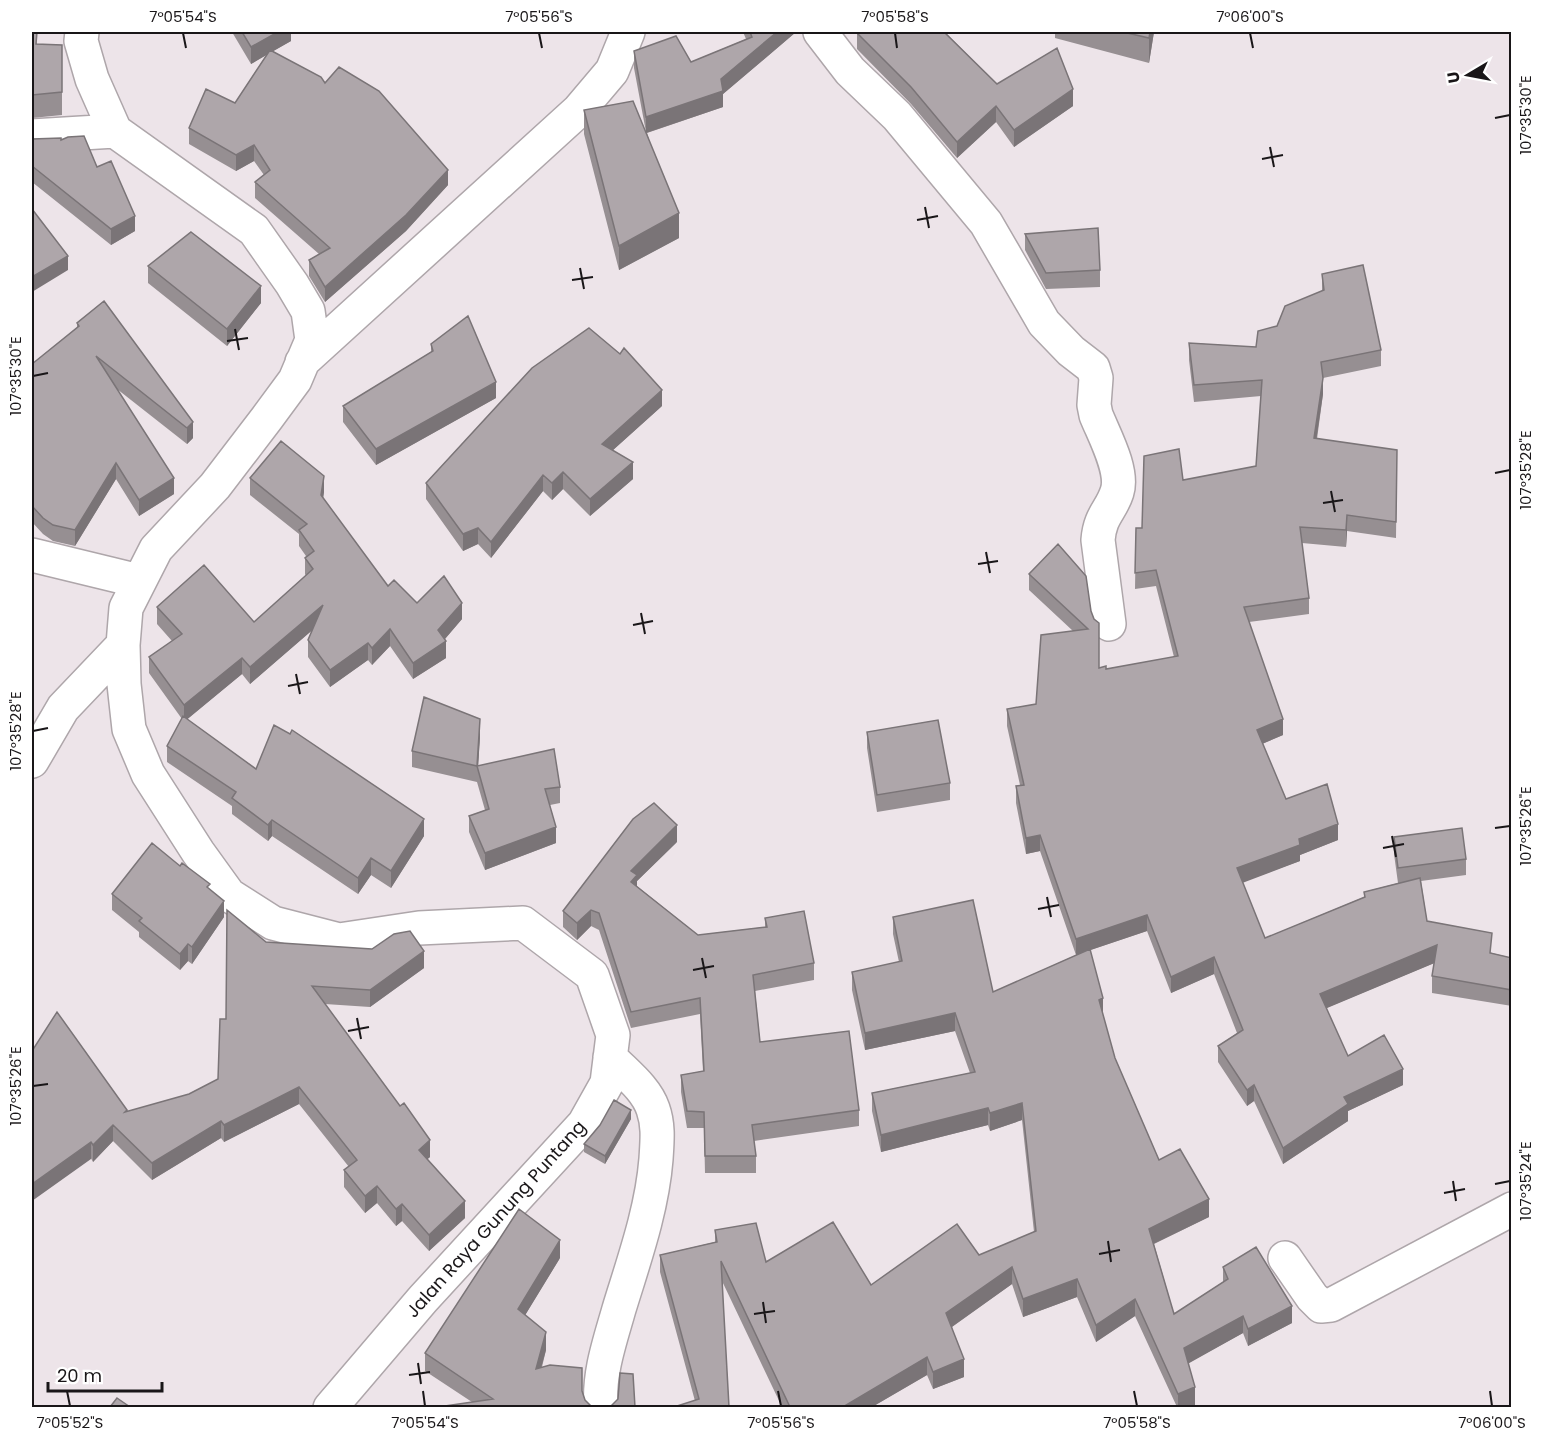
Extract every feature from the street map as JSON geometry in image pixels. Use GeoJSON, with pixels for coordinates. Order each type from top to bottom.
{"type":"FeatureCollection","features":[{"type":"Feature","properties":{"kind":"street"},"geometry":{"type":"LineString","coordinates":[[32,136],[114,131],[92,79],[81,41],[82,32]]}},
{"type":"Feature","properties":{"kind":"street"},"geometry":{"type":"LineString","coordinates":[[302,362],[579,110],[612,71],[628,32]]}},
{"type":"Feature","properties":{"kind":"street"},"geometry":{"type":"LineString","coordinates":[[820,32],[850,71],[897,116],[986,223],[1044,323],[1071,351],[1093,368],[1096,378],[1094,405],[1096,415],[1120,479],[1117,493],[1099,526],[1098,540],[1109,624]]}},
{"type":"Feature","properties":{"kind":"street","name":"Jalan Raya Gunung Puntang"},"geometry":{"type":"LineString","coordinates":[[114,131],[254,230],[308,311],[312,340],[295,380],[221,477],[156,549],[126,608],[123,645],[129,729],[148,774],[198,852],[229,895],[273,923],[339,940],[419,928],[523,923],[592,975],[613,1035],[607,1083],[584,1124],[423,1299],[330,1407]]}},
{"type":"Feature","properties":{"kind":"street"},"geometry":{"type":"LineString","coordinates":[[32,555],[139,581]]}},
{"type":"Feature","properties":{"kind":"street"},"geometry":{"type":"LineString","coordinates":[[32,760],[63,708],[123,645]]}},
{"type":"Feature","properties":{"kind":"street"},"geometry":{"type":"LineString","coordinates":[[601,1407],[600,1396],[607,1351],[643,1229],[654,1175],[658,1132],[653,1109],[643,1090],[610,1057]]}},
{"type":"Feature","properties":{"kind":"street"},"geometry":{"type":"LineString","coordinates":[[1285,1258],[1321,1306],[1331,1305],[1512,1209]]}},
{"type":"Feature","properties":{"kind":"building"},"geometry":{"type":"Polygon","coordinates":[[[32,32],[37,32],[36,44],[62,45],[62,92],[32,95],[32,32]]]}},
{"type":"Feature","properties":{"kind":"building"},"geometry":{"type":"Polygon","coordinates":[[[242,32],[278,32],[251,47],[242,32]]]}},
{"type":"Feature","properties":{"kind":"building"},"geometry":{"type":"Polygon","coordinates":[[[750,32],[777,32],[721,79],[723,91],[646,117],[634,51],[676,36],[691,62],[752,37],[750,32]]]}},
{"type":"Feature","properties":{"kind":"building"},"geometry":{"type":"Polygon","coordinates":[[[944,32],[997,84],[1057,48],[1073,89],[1014,130],[996,106],[957,142],[911,87],[857,33],[944,32]]]}},
{"type":"Feature","properties":{"kind":"building"},"geometry":{"type":"Polygon","coordinates":[[[1123,32],[1150,32],[1149,38],[1123,32]]]}},
{"type":"Feature","properties":{"kind":"building"},"geometry":{"type":"Polygon","coordinates":[[[270,50],[321,77],[325,83],[339,67],[379,91],[448,170],[406,215],[325,287],[309,260],[330,248],[255,182],[270,170],[254,145],[236,155],[189,128],[206,89],[235,103],[270,50]]]}},
{"type":"Feature","properties":{"kind":"building"},"geometry":{"type":"Polygon","coordinates":[[[633,101],[679,213],[619,246],[584,110],[633,101]]]}},
{"type":"Feature","properties":{"kind":"building"},"geometry":{"type":"Polygon","coordinates":[[[84,136],[97,167],[111,161],[135,216],[111,229],[32,166],[32,139],[61,138],[61,140],[84,136]]]}},
{"type":"Feature","properties":{"kind":"building"},"geometry":{"type":"Polygon","coordinates":[[[32,209],[68,256],[32,277],[32,209]]]}},
{"type":"Feature","properties":{"kind":"building"},"geometry":{"type":"Polygon","coordinates":[[[1098,228],[1100,270],[1046,273],[1025,234],[1098,228]]]}},
{"type":"Feature","properties":{"kind":"building"},"geometry":{"type":"Polygon","coordinates":[[[191,232],[261,286],[227,329],[148,266],[191,232]]]}},
{"type":"Feature","properties":{"kind":"building"},"geometry":{"type":"Polygon","coordinates":[[[1363,265],[1381,350],[1321,362],[1323,378],[1314,438],[1397,450],[1396,522],[1347,515],[1346,530],[1300,527],[1309,598],[1244,607],[1283,719],[1257,730],[1286,799],[1327,784],[1338,824],[1299,839],[1300,845],[1237,868],[1265,938],[1365,897],[1364,892],[1420,878],[1427,921],[1492,933],[1490,953],[1512,958],[1512,990],[1432,976],[1437,945],[1320,994],[1348,1056],[1384,1035],[1403,1069],[1344,1097],[1348,1104],[1283,1148],[1254,1085],[1247,1090],[1218,1046],[1243,1030],[1214,957],[1171,977],[1147,915],[1076,939],[1040,835],[1026,838],[1016,786],[1024,785],[1007,709],[1036,704],[1041,635],[1088,629],[1029,574],[1058,544],[1086,576],[1091,611],[1094,619],[1099,623],[1099,668],[1106,666],[1106,669],[1178,656],[1156,570],[1135,573],[1136,528],[1142,528],[1144,456],[1179,449],[1183,480],[1256,466],[1262,380],[1194,385],[1189,343],[1256,347],[1258,331],[1277,326],[1285,306],[1324,290],[1322,274],[1363,265]]]}},
{"type":"Feature","properties":{"kind":"building"},"geometry":{"type":"Polygon","coordinates":[[[104,301],[193,422],[187,428],[96,356],[174,478],[139,500],[116,463],[75,530],[53,525],[32,506],[32,364],[79,326],[77,323],[104,301]]]}},
{"type":"Feature","properties":{"kind":"building"},"geometry":{"type":"Polygon","coordinates":[[[468,316],[496,382],[376,449],[343,406],[433,351],[431,344],[468,316]]]}},
{"type":"Feature","properties":{"kind":"building"},"geometry":{"type":"Polygon","coordinates":[[[589,328],[620,354],[624,348],[662,390],[602,444],[633,462],[590,499],[563,472],[552,483],[543,475],[491,542],[478,528],[463,534],[426,483],[532,368],[589,328]]]}},
{"type":"Feature","properties":{"kind":"building"},"geometry":{"type":"Polygon","coordinates":[[[281,441],[324,476],[321,495],[388,586],[394,580],[417,603],[444,576],[462,603],[438,630],[446,641],[413,663],[390,629],[372,648],[368,643],[330,670],[308,640],[323,605],[250,667],[242,658],[184,705],[149,657],[182,634],[157,607],[204,565],[254,622],[313,569],[305,558],[314,551],[299,530],[307,524],[250,478],[281,441]]]}},
{"type":"Feature","properties":{"kind":"building"},"geometry":{"type":"Polygon","coordinates":[[[424,697],[480,719],[477,766],[412,751],[424,697]]]}},
{"type":"Feature","properties":{"kind":"building"},"geometry":{"type":"Polygon","coordinates":[[[183,716],[256,769],[274,725],[290,734],[292,730],[424,819],[391,871],[371,858],[358,878],[272,820],[268,825],[232,798],[236,792],[167,746],[183,716]]]}},
{"type":"Feature","properties":{"kind":"building"},"geometry":{"type":"Polygon","coordinates":[[[938,720],[950,783],[877,795],[867,732],[938,720]]]}},
{"type":"Feature","properties":{"kind":"building"},"geometry":{"type":"Polygon","coordinates":[[[554,749],[560,787],[545,789],[556,827],[485,853],[469,816],[489,809],[477,766],[554,749]]]}},
{"type":"Feature","properties":{"kind":"building"},"geometry":{"type":"Polygon","coordinates":[[[654,803],[677,825],[631,871],[637,875],[631,882],[698,935],[767,927],[765,918],[804,911],[814,963],[753,975],[760,1042],[849,1031],[859,1110],[752,1125],[756,1156],[705,1156],[704,1112],[687,1111],[681,1075],[704,1071],[700,998],[631,1012],[599,913],[591,910],[577,923],[563,911],[633,819],[654,803]]]}},
{"type":"Feature","properties":{"kind":"building"},"geometry":{"type":"Polygon","coordinates":[[[1462,828],[1466,859],[1398,868],[1394,837],[1462,828]]]}},
{"type":"Feature","properties":{"kind":"building"},"geometry":{"type":"Polygon","coordinates":[[[152,843],[180,866],[182,863],[210,884],[207,887],[224,901],[192,947],[188,944],[180,954],[139,921],[142,918],[112,894],[152,843]]]}},
{"type":"Feature","properties":{"kind":"building"},"geometry":{"type":"Polygon","coordinates":[[[973,900],[993,992],[1090,949],[1103,998],[1099,1000],[1115,1058],[1159,1160],[1180,1149],[1209,1199],[1149,1229],[1174,1314],[1228,1279],[1223,1267],[1256,1247],[1292,1306],[1248,1329],[1243,1316],[1184,1348],[1195,1387],[1178,1394],[1135,1299],[1096,1325],[1077,1279],[1023,1299],[1012,1267],[946,1313],[964,1359],[933,1372],[927,1357],[843,1407],[790,1407],[721,1261],[729,1407],[674,1407],[699,1399],[660,1255],[717,1242],[715,1230],[756,1223],[766,1262],[833,1222],[871,1285],[957,1224],[979,1255],[1036,1231],[1022,1103],[990,1113],[988,1108],[881,1135],[872,1093],[975,1072],[955,1013],[865,1033],[852,972],[902,961],[893,917],[973,900]]]}},
{"type":"Feature","properties":{"kind":"building"},"geometry":{"type":"Polygon","coordinates":[[[227,910],[266,942],[372,949],[394,934],[410,931],[424,951],[370,990],[312,986],[400,1106],[404,1103],[430,1140],[419,1150],[465,1201],[429,1235],[402,1204],[396,1209],[377,1186],[365,1196],[344,1170],[357,1160],[299,1087],[224,1125],[221,1121],[152,1163],[113,1125],[93,1145],[91,1142],[32,1184],[32,1051],[57,1012],[127,1110],[125,1112],[189,1094],[218,1079],[220,1019],[226,1019],[227,910]]]}},
{"type":"Feature","properties":{"kind":"building"},"geometry":{"type":"Polygon","coordinates":[[[614,1100],[631,1110],[605,1156],[584,1144],[600,1125],[614,1100]]]}},
{"type":"Feature","properties":{"kind":"building"},"geometry":{"type":"Polygon","coordinates":[[[519,1209],[560,1240],[518,1309],[546,1332],[536,1369],[550,1365],[582,1368],[582,1391],[585,1400],[592,1407],[438,1407],[493,1399],[425,1353],[519,1209]]]}},
{"type":"Feature","properties":{"kind":"building"},"geometry":{"type":"Polygon","coordinates":[[[620,1373],[633,1374],[635,1407],[610,1407],[618,1399],[620,1373]]]}},
{"type":"Feature","properties":{"kind":"building"},"geometry":{"type":"Polygon","coordinates":[[[117,1398],[130,1407],[110,1407],[117,1398]]]}}]}
